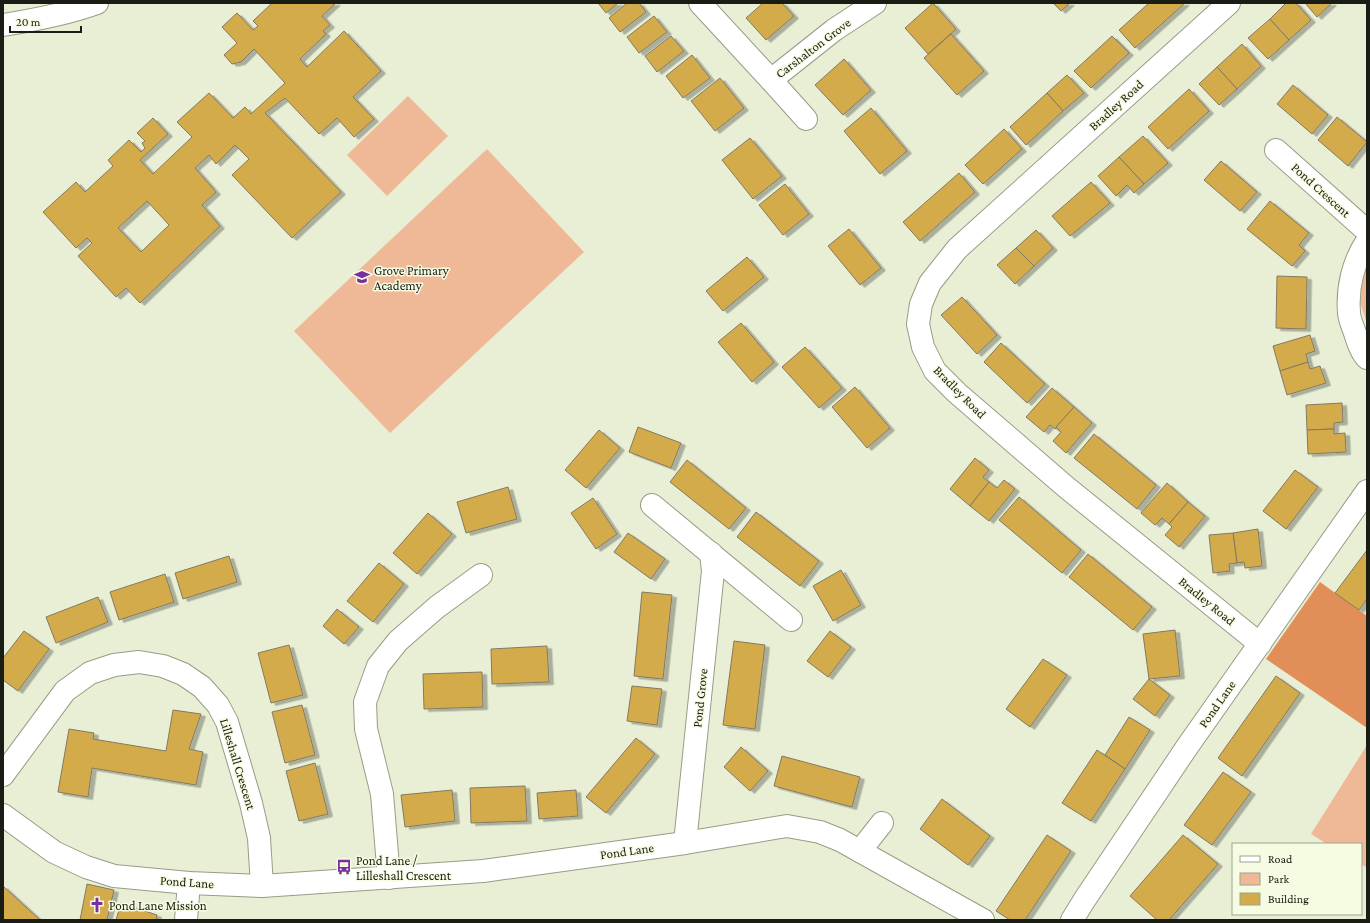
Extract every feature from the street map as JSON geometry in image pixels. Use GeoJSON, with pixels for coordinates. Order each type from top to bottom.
{"type":"FeatureCollection","features":[{"type":"Feature","properties":{"kind":"street"},"geometry":{"type":"LineString","coordinates":[[3,25],[34,20],[97,3]]}},
{"type":"Feature","properties":{"kind":"street","name":"Carshalton Grove"},"geometry":{"type":"LineString","coordinates":[[700,3],[806,120]]}},
{"type":"Feature","properties":{"kind":"street","name":"Carshalton Grove"},"geometry":{"type":"LineString","coordinates":[[771,80],[834,30],[875,3]]}},
{"type":"Feature","properties":{"kind":"street","name":"Bradley Road"},"geometry":{"type":"LineString","coordinates":[[1228,3],[957,249],[930,283],[921,304],[918,324],[923,347],[935,371],[957,393],[1066,487],[1260,644]]}},
{"type":"Feature","properties":{"kind":"street","name":"Pond Crescent"},"geometry":{"type":"LineString","coordinates":[[1276,150],[1367,231]]}},
{"type":"Feature","properties":{"kind":"street"},"geometry":{"type":"LineString","coordinates":[[1367,241],[1360,251],[1350,281],[1349,313],[1357,341],[1367,358]]}},
{"type":"Feature","properties":{"kind":"street","name":"Pond Lane"},"geometry":{"type":"LineString","coordinates":[[1072,920],[1084,899],[1187,747],[1367,491]]}},
{"type":"Feature","properties":{"kind":"street"},"geometry":{"type":"LineString","coordinates":[[652,505],[791,620]]}},
{"type":"Feature","properties":{"kind":"street","name":"Pond Grove"},"geometry":{"type":"LineString","coordinates":[[685,843],[713,571],[711,553]]}},
{"type":"Feature","properties":{"kind":"street"},"geometry":{"type":"LineString","coordinates":[[388,878],[382,794],[368,735],[365,702],[378,666],[398,641],[437,607],[481,576]]}},
{"type":"Feature","properties":{"kind":"street","name":"Lilleshall Crescent"},"geometry":{"type":"LineString","coordinates":[[3,775],[65,691],[90,673],[114,665],[139,662],[163,666],[182,674],[202,687],[218,705],[227,722],[252,803],[259,838],[262,886]]}},
{"type":"Feature","properties":{"kind":"street","name":"Pond Lane"},"geometry":{"type":"LineString","coordinates":[[3,814],[54,852],[86,868],[114,876],[189,883],[262,886],[483,871],[685,843],[787,826],[820,832],[840,840],[983,920]]}},
{"type":"Feature","properties":{"kind":"street"},"geometry":{"type":"LineString","coordinates":[[860,851],[882,824]]}},
{"type":"Feature","properties":{"kind":"street"},"geometry":{"type":"LineString","coordinates":[[186,920],[189,883]]}},
{"type":"Feature","properties":{"kind":"green space"},"geometry":{"type":"Polygon","coordinates":[[[408,96],[448,136],[387,196],[347,155],[408,96]]]}},
{"type":"Feature","properties":{"kind":"green space"},"geometry":{"type":"Polygon","coordinates":[[[487,149],[584,252],[390,433],[294,331],[487,149]]]}},
{"type":"Feature","properties":{"kind":"green space"},"geometry":{"type":"Polygon","coordinates":[[[1367,266],[1367,324],[1359,299],[1364,271],[1367,266]]]}},
{"type":"Feature","properties":{"kind":"green space"},"geometry":{"type":"Polygon","coordinates":[[[1367,745],[1367,868],[1362,865],[1362,843],[1325,843],[1311,834],[1367,745]]]}},
{"type":"Feature","properties":{"kind":"shaded area"},"geometry":{"type":"Polygon","coordinates":[[[1320,582],[1367,616],[1367,728],[1266,659],[1320,582]]]}},
{"type":"Feature","properties":{"kind":"building"},"geometry":{"type":"Polygon","coordinates":[[[272,3],[336,3],[322,16],[330,25],[323,31],[326,34],[300,59],[307,67],[344,31],[381,71],[353,97],[374,119],[354,137],[337,118],[319,134],[285,98],[265,113],[341,192],[292,238],[232,175],[249,159],[235,145],[216,164],[209,155],[195,168],[216,192],[202,205],[220,226],[140,303],[126,288],[116,297],[78,256],[92,243],[87,238],[76,248],[43,212],[76,182],[85,192],[113,166],[108,160],[129,140],[141,152],[145,148],[142,143],[145,141],[137,133],[153,118],[168,134],[140,160],[153,174],[192,137],[177,122],[209,93],[233,118],[245,107],[251,114],[285,83],[254,49],[241,62],[232,64],[224,55],[237,43],[222,27],[237,13],[253,30],[258,26],[253,21],[272,3]],[[147,201],[118,228],[141,252],[169,225],[147,201]]]}},
{"type":"Feature","properties":{"kind":"building"},"geometry":{"type":"Polygon","coordinates":[[[598,3],[618,3],[606,13],[598,3]]]}},
{"type":"Feature","properties":{"kind":"building"},"geometry":{"type":"Polygon","coordinates":[[[627,3],[639,3],[646,12],[620,32],[609,18],[627,3]]]}},
{"type":"Feature","properties":{"kind":"building"},"geometry":{"type":"Polygon","coordinates":[[[763,3],[782,3],[794,16],[766,40],[746,18],[763,3]]]}},
{"type":"Feature","properties":{"kind":"building"},"geometry":{"type":"Polygon","coordinates":[[[933,3],[956,29],[928,54],[905,28],[933,3]]]}},
{"type":"Feature","properties":{"kind":"building"},"geometry":{"type":"Polygon","coordinates":[[[1053,3],[1070,3],[1061,11],[1053,3]]]}},
{"type":"Feature","properties":{"kind":"building"},"geometry":{"type":"Polygon","coordinates":[[[1149,3],[1185,3],[1135,48],[1119,30],[1149,3]]]}},
{"type":"Feature","properties":{"kind":"building"},"geometry":{"type":"Polygon","coordinates":[[[1286,3],[1296,3],[1311,20],[1289,40],[1270,19],[1286,3]]]}},
{"type":"Feature","properties":{"kind":"building"},"geometry":{"type":"Polygon","coordinates":[[[1305,3],[1332,3],[1317,17],[1305,3]]]}},
{"type":"Feature","properties":{"kind":"building"},"geometry":{"type":"Polygon","coordinates":[[[654,16],[667,32],[639,53],[627,37],[654,16]]]}},
{"type":"Feature","properties":{"kind":"building"},"geometry":{"type":"Polygon","coordinates":[[[1270,19],[1289,40],[1268,59],[1248,38],[1270,19]]]}},
{"type":"Feature","properties":{"kind":"building"},"geometry":{"type":"Polygon","coordinates":[[[951,34],[984,71],[957,95],[924,58],[951,34]]]}},
{"type":"Feature","properties":{"kind":"building"},"geometry":{"type":"Polygon","coordinates":[[[671,36],[684,51],[657,72],[645,56],[671,36]]]}},
{"type":"Feature","properties":{"kind":"building"},"geometry":{"type":"Polygon","coordinates":[[[1112,36],[1129,53],[1091,88],[1074,71],[1112,36]]]}},
{"type":"Feature","properties":{"kind":"building"},"geometry":{"type":"Polygon","coordinates":[[[1242,44],[1261,66],[1237,89],[1217,67],[1242,44]]]}},
{"type":"Feature","properties":{"kind":"building"},"geometry":{"type":"Polygon","coordinates":[[[692,55],[710,78],[683,98],[666,76],[692,55]]]}},
{"type":"Feature","properties":{"kind":"building"},"geometry":{"type":"Polygon","coordinates":[[[844,59],[871,90],[843,115],[815,85],[844,59]]]}},
{"type":"Feature","properties":{"kind":"building"},"geometry":{"type":"Polygon","coordinates":[[[1217,67],[1237,89],[1219,105],[1199,84],[1217,67]]]}},
{"type":"Feature","properties":{"kind":"building"},"geometry":{"type":"Polygon","coordinates":[[[1067,75],[1084,93],[1063,111],[1047,93],[1067,75]]]}},
{"type":"Feature","properties":{"kind":"building"},"geometry":{"type":"Polygon","coordinates":[[[720,78],[744,108],[715,131],[691,101],[720,78]]]}},
{"type":"Feature","properties":{"kind":"building"},"geometry":{"type":"Polygon","coordinates":[[[1293,85],[1328,115],[1312,134],[1277,104],[1293,85]]]}},
{"type":"Feature","properties":{"kind":"building"},"geometry":{"type":"Polygon","coordinates":[[[1189,89],[1209,111],[1168,149],[1148,127],[1189,89]]]}},
{"type":"Feature","properties":{"kind":"building"},"geometry":{"type":"Polygon","coordinates":[[[1047,93],[1063,111],[1026,145],[1010,127],[1047,93]]]}},
{"type":"Feature","properties":{"kind":"building"},"geometry":{"type":"Polygon","coordinates":[[[871,108],[907,151],[880,174],[844,131],[871,108]]]}},
{"type":"Feature","properties":{"kind":"building"},"geometry":{"type":"Polygon","coordinates":[[[1337,117],[1367,142],[1348,166],[1318,140],[1337,117]]]}},
{"type":"Feature","properties":{"kind":"building"},"geometry":{"type":"Polygon","coordinates":[[[1004,129],[1022,149],[983,184],[965,165],[1004,129]]]}},
{"type":"Feature","properties":{"kind":"building"},"geometry":{"type":"Polygon","coordinates":[[[1143,136],[1168,163],[1144,184],[1119,157],[1143,136]]]}},
{"type":"Feature","properties":{"kind":"building"},"geometry":{"type":"Polygon","coordinates":[[[750,138],[782,176],[753,199],[722,160],[750,138]]]}},
{"type":"Feature","properties":{"kind":"building"},"geometry":{"type":"Polygon","coordinates":[[[1119,157],[1144,184],[1134,193],[1127,185],[1116,196],[1098,176],[1119,157]]]}},
{"type":"Feature","properties":{"kind":"building"},"geometry":{"type":"Polygon","coordinates":[[[1221,161],[1257,192],[1240,211],[1204,180],[1221,161]]]}},
{"type":"Feature","properties":{"kind":"building"},"geometry":{"type":"Polygon","coordinates":[[[959,173],[975,192],[920,241],[903,222],[959,173]]]}},
{"type":"Feature","properties":{"kind":"building"},"geometry":{"type":"Polygon","coordinates":[[[1091,182],[1110,203],[1070,236],[1052,216],[1091,182]]]}},
{"type":"Feature","properties":{"kind":"building"},"geometry":{"type":"Polygon","coordinates":[[[785,184],[809,214],[783,235],[759,205],[785,184]]]}},
{"type":"Feature","properties":{"kind":"building"},"geometry":{"type":"Polygon","coordinates":[[[1270,201],[1309,233],[1299,245],[1305,251],[1292,266],[1247,229],[1270,201]]]}},
{"type":"Feature","properties":{"kind":"building"},"geometry":{"type":"Polygon","coordinates":[[[849,229],[881,268],[860,285],[828,246],[849,229]]]}},
{"type":"Feature","properties":{"kind":"building"},"geometry":{"type":"Polygon","coordinates":[[[1036,230],[1053,248],[1034,266],[1016,248],[1036,230]]]}},
{"type":"Feature","properties":{"kind":"building"},"geometry":{"type":"Polygon","coordinates":[[[1016,248],[1034,266],[1015,284],[997,265],[1016,248]]]}},
{"type":"Feature","properties":{"kind":"building"},"geometry":{"type":"Polygon","coordinates":[[[747,257],[764,277],[723,311],[706,291],[747,257]]]}},
{"type":"Feature","properties":{"kind":"building"},"geometry":{"type":"Polygon","coordinates":[[[1277,276],[1307,277],[1306,329],[1276,328],[1277,276]]]}},
{"type":"Feature","properties":{"kind":"building"},"geometry":{"type":"Polygon","coordinates":[[[962,297],[997,335],[977,354],[941,315],[962,297]]]}},
{"type":"Feature","properties":{"kind":"building"},"geometry":{"type":"Polygon","coordinates":[[[741,323],[774,362],[752,382],[718,342],[741,323]]]}},
{"type":"Feature","properties":{"kind":"building"},"geometry":{"type":"Polygon","coordinates":[[[1310,335],[1315,351],[1306,354],[1308,362],[1280,371],[1273,346],[1310,335]]]}},
{"type":"Feature","properties":{"kind":"building"},"geometry":{"type":"Polygon","coordinates":[[[1001,343],[1045,384],[1027,403],[984,362],[1001,343]]]}},
{"type":"Feature","properties":{"kind":"building"},"geometry":{"type":"Polygon","coordinates":[[[805,347],[842,388],[819,408],[782,367],[805,347]]]}},
{"type":"Feature","properties":{"kind":"building"},"geometry":{"type":"Polygon","coordinates":[[[1308,362],[1310,369],[1320,366],[1326,383],[1287,395],[1280,371],[1308,362]]]}},
{"type":"Feature","properties":{"kind":"building"},"geometry":{"type":"Polygon","coordinates":[[[855,387],[890,428],[867,448],[832,407],[855,387]]]}},
{"type":"Feature","properties":{"kind":"building"},"geometry":{"type":"Polygon","coordinates":[[[1052,388],[1074,407],[1055,429],[1050,425],[1044,432],[1026,417],[1052,388]]]}},
{"type":"Feature","properties":{"kind":"building"},"geometry":{"type":"Polygon","coordinates":[[[1342,403],[1343,422],[1334,423],[1334,429],[1307,430],[1306,405],[1342,403]]]}},
{"type":"Feature","properties":{"kind":"building"},"geometry":{"type":"Polygon","coordinates":[[[1074,407],[1092,423],[1066,453],[1053,441],[1061,432],[1056,427],[1074,407]]]}},
{"type":"Feature","properties":{"kind":"building"},"geometry":{"type":"Polygon","coordinates":[[[638,427],[681,443],[671,468],[629,452],[638,427]]]}},
{"type":"Feature","properties":{"kind":"building"},"geometry":{"type":"Polygon","coordinates":[[[1334,429],[1334,434],[1345,433],[1346,452],[1308,454],[1307,430],[1334,429]]]}},
{"type":"Feature","properties":{"kind":"building"},"geometry":{"type":"Polygon","coordinates":[[[599,430],[620,448],[586,488],[565,470],[599,430]]]}},
{"type":"Feature","properties":{"kind":"building"},"geometry":{"type":"Polygon","coordinates":[[[1094,434],[1156,485],[1137,509],[1074,458],[1094,434]]]}},
{"type":"Feature","properties":{"kind":"building"},"geometry":{"type":"Polygon","coordinates":[[[975,458],[989,470],[983,477],[989,482],[970,506],[950,489],[975,458]]]}},
{"type":"Feature","properties":{"kind":"building"},"geometry":{"type":"Polygon","coordinates":[[[687,460],[746,508],[729,529],[670,482],[687,460]]]}},
{"type":"Feature","properties":{"kind":"building"},"geometry":{"type":"Polygon","coordinates":[[[1295,470],[1318,487],[1286,529],[1263,511],[1295,470]]]}},
{"type":"Feature","properties":{"kind":"building"},"geometry":{"type":"Polygon","coordinates":[[[1004,480],[1015,489],[989,521],[970,506],[989,482],[997,488],[1004,480]]]}},
{"type":"Feature","properties":{"kind":"building"},"geometry":{"type":"Polygon","coordinates":[[[1167,483],[1188,502],[1169,524],[1162,518],[1155,525],[1141,513],[1167,483]]]}},
{"type":"Feature","properties":{"kind":"building"},"geometry":{"type":"Polygon","coordinates":[[[508,487],[517,519],[466,533],[457,502],[508,487]]]}},
{"type":"Feature","properties":{"kind":"building"},"geometry":{"type":"Polygon","coordinates":[[[1019,497],[1081,550],[1062,573],[999,520],[1019,497]]]}},
{"type":"Feature","properties":{"kind":"building"},"geometry":{"type":"Polygon","coordinates":[[[593,498],[617,534],[596,549],[571,513],[593,498]]]}},
{"type":"Feature","properties":{"kind":"building"},"geometry":{"type":"Polygon","coordinates":[[[1188,502],[1205,516],[1179,547],[1165,535],[1172,527],[1169,524],[1188,502]]]}},
{"type":"Feature","properties":{"kind":"building"},"geometry":{"type":"Polygon","coordinates":[[[756,512],[819,561],[800,586],[737,537],[756,512]]]}},
{"type":"Feature","properties":{"kind":"building"},"geometry":{"type":"Polygon","coordinates":[[[428,513],[452,534],[417,574],[393,553],[428,513]]]}},
{"type":"Feature","properties":{"kind":"building"},"geometry":{"type":"Polygon","coordinates":[[[1258,529],[1262,566],[1245,568],[1244,562],[1237,563],[1233,533],[1258,529]]]}},
{"type":"Feature","properties":{"kind":"building"},"geometry":{"type":"Polygon","coordinates":[[[628,533],[665,559],[651,579],[614,552],[628,533]]]}},
{"type":"Feature","properties":{"kind":"building"},"geometry":{"type":"Polygon","coordinates":[[[1233,533],[1237,563],[1229,564],[1230,571],[1213,573],[1209,535],[1233,533]]]}},
{"type":"Feature","properties":{"kind":"building"},"geometry":{"type":"Polygon","coordinates":[[[1367,550],[1367,599],[1359,610],[1335,593],[1367,550]]]}},
{"type":"Feature","properties":{"kind":"building"},"geometry":{"type":"Polygon","coordinates":[[[1088,554],[1152,607],[1133,630],[1069,577],[1088,554]]]}},
{"type":"Feature","properties":{"kind":"building"},"geometry":{"type":"Polygon","coordinates":[[[229,556],[237,582],[183,599],[175,573],[229,556]]]}},
{"type":"Feature","properties":{"kind":"building"},"geometry":{"type":"Polygon","coordinates":[[[379,563],[404,584],[373,622],[347,601],[379,563]]]}},
{"type":"Feature","properties":{"kind":"building"},"geometry":{"type":"Polygon","coordinates":[[[841,570],[861,605],[833,621],[813,586],[841,570]]]}},
{"type":"Feature","properties":{"kind":"building"},"geometry":{"type":"Polygon","coordinates":[[[165,574],[174,602],[119,620],[110,592],[165,574]]]}},
{"type":"Feature","properties":{"kind":"building"},"geometry":{"type":"Polygon","coordinates":[[[642,592],[672,595],[663,679],[634,676],[642,592]]]}},
{"type":"Feature","properties":{"kind":"building"},"geometry":{"type":"Polygon","coordinates":[[[98,597],[108,622],[56,643],[46,617],[98,597]]]}},
{"type":"Feature","properties":{"kind":"building"},"geometry":{"type":"Polygon","coordinates":[[[337,609],[359,627],[344,644],[323,626],[337,609]]]}},
{"type":"Feature","properties":{"kind":"building"},"geometry":{"type":"Polygon","coordinates":[[[1175,630],[1180,676],[1149,679],[1143,634],[1175,630]]]}},
{"type":"Feature","properties":{"kind":"building"},"geometry":{"type":"Polygon","coordinates":[[[24,631],[49,649],[18,691],[3,680],[3,658],[24,631]]]}},
{"type":"Feature","properties":{"kind":"building"},"geometry":{"type":"Polygon","coordinates":[[[830,631],[851,647],[828,677],[807,661],[830,631]]]}},
{"type":"Feature","properties":{"kind":"building"},"geometry":{"type":"Polygon","coordinates":[[[734,641],[765,645],[755,729],[723,725],[734,641]]]}},
{"type":"Feature","properties":{"kind":"building"},"geometry":{"type":"Polygon","coordinates":[[[289,645],[303,695],[271,703],[258,653],[289,645]]]}},
{"type":"Feature","properties":{"kind":"building"},"geometry":{"type":"Polygon","coordinates":[[[547,646],[549,682],[492,684],[491,649],[547,646]]]}},
{"type":"Feature","properties":{"kind":"building"},"geometry":{"type":"Polygon","coordinates":[[[1043,659],[1067,675],[1030,727],[1006,709],[1043,659]]]}},
{"type":"Feature","properties":{"kind":"building"},"geometry":{"type":"Polygon","coordinates":[[[482,672],[483,707],[424,709],[423,674],[482,672]]]}},
{"type":"Feature","properties":{"kind":"building"},"geometry":{"type":"Polygon","coordinates":[[[1276,676],[1300,693],[1242,776],[1218,758],[1276,676]]]}},
{"type":"Feature","properties":{"kind":"building"},"geometry":{"type":"Polygon","coordinates":[[[1149,679],[1170,695],[1155,716],[1133,699],[1149,679]]]}},
{"type":"Feature","properties":{"kind":"building"},"geometry":{"type":"Polygon","coordinates":[[[632,686],[662,689],[657,725],[627,721],[632,686]]]}},
{"type":"Feature","properties":{"kind":"building"},"geometry":{"type":"Polygon","coordinates":[[[302,705],[315,755],[285,763],[272,712],[302,705]]]}},
{"type":"Feature","properties":{"kind":"building"},"geometry":{"type":"Polygon","coordinates":[[[173,710],[201,714],[189,749],[203,752],[196,785],[92,768],[88,797],[58,792],[69,729],[94,733],[93,739],[166,751],[173,710]]]}},
{"type":"Feature","properties":{"kind":"building"},"geometry":{"type":"Polygon","coordinates":[[[1129,717],[1150,730],[1125,769],[1105,755],[1129,717]]]}},
{"type":"Feature","properties":{"kind":"building"},"geometry":{"type":"Polygon","coordinates":[[[636,738],[655,754],[606,813],[586,797],[636,738]]]}},
{"type":"Feature","properties":{"kind":"building"},"geometry":{"type":"Polygon","coordinates":[[[741,747],[768,771],[750,791],[724,767],[741,747]]]}},
{"type":"Feature","properties":{"kind":"building"},"geometry":{"type":"Polygon","coordinates":[[[1097,750],[1125,769],[1091,821],[1062,803],[1097,750]]]}},
{"type":"Feature","properties":{"kind":"building"},"geometry":{"type":"Polygon","coordinates":[[[782,756],[860,777],[852,807],[774,786],[782,756]]]}},
{"type":"Feature","properties":{"kind":"building"},"geometry":{"type":"Polygon","coordinates":[[[315,763],[328,814],[299,821],[286,771],[315,763]]]}},
{"type":"Feature","properties":{"kind":"building"},"geometry":{"type":"Polygon","coordinates":[[[1223,772],[1251,792],[1212,845],[1184,825],[1223,772]]]}},
{"type":"Feature","properties":{"kind":"building"},"geometry":{"type":"Polygon","coordinates":[[[525,786],[527,821],[471,823],[470,788],[525,786]]]}},
{"type":"Feature","properties":{"kind":"building"},"geometry":{"type":"Polygon","coordinates":[[[452,790],[455,821],[405,827],[401,795],[452,790]]]}},
{"type":"Feature","properties":{"kind":"building"},"geometry":{"type":"Polygon","coordinates":[[[576,790],[578,816],[539,819],[537,793],[576,790]]]}},
{"type":"Feature","properties":{"kind":"building"},"geometry":{"type":"Polygon","coordinates":[[[942,799],[990,836],[968,865],[920,829],[942,799]]]}},
{"type":"Feature","properties":{"kind":"building"},"geometry":{"type":"Polygon","coordinates":[[[1047,835],[1071,851],[1025,920],[1010,920],[996,911],[1047,835]]]}},
{"type":"Feature","properties":{"kind":"building"},"geometry":{"type":"Polygon","coordinates":[[[1183,835],[1218,864],[1169,920],[1157,920],[1130,896],[1183,835]]]}},
{"type":"Feature","properties":{"kind":"building","name":"Pond Lane Mission"},"geometry":{"type":"Polygon","coordinates":[[[87,884],[114,890],[107,920],[80,920],[87,884]]]}},
{"type":"Feature","properties":{"kind":"building"},"geometry":{"type":"Polygon","coordinates":[[[3,886],[40,920],[3,920],[3,886]]]}},
{"type":"Feature","properties":{"kind":"building"},"geometry":{"type":"Polygon","coordinates":[[[121,903],[157,915],[156,920],[116,920],[121,903]]]}},
{"type":"Feature","properties":{"kind":"place","name":"Grove Primary Academy"},"geometry":{"type":"Point","coordinates":[362,277]}},
{"type":"Feature","properties":{"kind":"place","name":"Pond Lane / Lilleshall Crescent"},"geometry":{"type":"Point","coordinates":[344,867]}},
{"type":"Feature","properties":{"kind":"place","name":"Pond Lane Mission"},"geometry":{"type":"Point","coordinates":[97,905]}}]}
